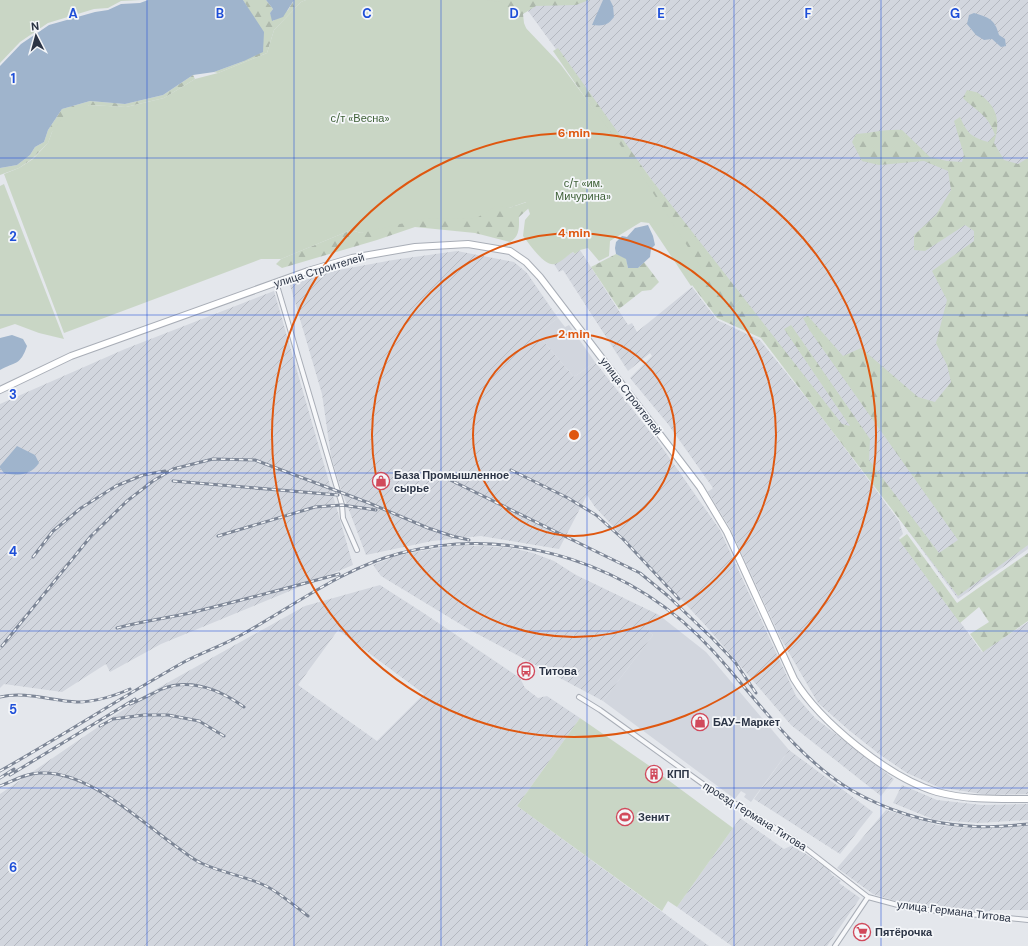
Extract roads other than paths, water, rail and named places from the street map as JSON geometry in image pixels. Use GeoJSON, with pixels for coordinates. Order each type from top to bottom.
{"type":"FeatureCollection","features":[{"type":"Feature","properties":{"kind":"main road","name":"улица Строителей"},"geometry":{"type":"LineString","coordinates":[[0,390],[71,356],[276,282],[352,258],[415,247],[468,244],[510,251],[526,262],[540,277],[700,486],[728,532],[794,679],[808,700],[860,748],[905,779],[936,791],[963,797],[1028,799]]}},
{"type":"Feature","properties":{"kind":"street"},"geometry":{"type":"LineString","coordinates":[[276,282],[342,505],[343,518],[357,550]]}},
{"type":"Feature","properties":{"kind":"street","name":"проезд Германа Титова"},"geometry":{"type":"LineString","coordinates":[[580,697],[703,784],[796,840],[868,896]]}},
{"type":"Feature","properties":{"kind":"street"},"geometry":{"type":"LineString","coordinates":[[835,946],[868,896]]}},
{"type":"Feature","properties":{"kind":"street","name":"улица Германа Титова"},"geometry":{"type":"LineString","coordinates":[[868,896],[909,908],[1028,920]]}},
{"type":"Feature","properties":{"kind":"water"},"geometry":{"type":"Polygon","coordinates":[[[148,0],[243,0],[264,32],[263,52],[214,72],[193,75],[163,95],[125,104],[90,101],[62,109],[48,130],[44,142],[35,147],[30,155],[17,165],[0,168],[0,66],[21,44],[49,25],[95,12],[108,10],[121,4],[140,3],[148,0]]]}},
{"type":"Feature","properties":{"kind":"water"},"geometry":{"type":"Polygon","coordinates":[[[266,0],[294,0],[283,17],[272,21],[270,13],[273,9],[266,0]]]}},
{"type":"Feature","properties":{"kind":"water"},"geometry":{"type":"Polygon","coordinates":[[[603,0],[610,0],[613,6],[614,17],[604,25],[592,25],[603,0]]]}},
{"type":"Feature","properties":{"kind":"water"},"geometry":{"type":"Polygon","coordinates":[[[974,13],[993,22],[999,35],[1005,39],[1006,46],[1001,47],[992,39],[984,40],[976,35],[967,24],[969,15],[974,13]]]}},
{"type":"Feature","properties":{"kind":"water"},"geometry":{"type":"Polygon","coordinates":[[[648,225],[655,245],[651,249],[650,257],[638,268],[628,268],[626,259],[616,254],[616,242],[622,236],[627,237],[635,228],[648,225]]]}},
{"type":"Feature","properties":{"kind":"water"},"geometry":{"type":"Polygon","coordinates":[[[12,335],[23,339],[27,346],[20,360],[0,370],[0,338],[12,335]]]}},
{"type":"Feature","properties":{"kind":"water"},"geometry":{"type":"Polygon","coordinates":[[[17,446],[35,455],[39,463],[28,473],[14,475],[4,473],[0,466],[17,446]]]}},
{"type":"Feature","properties":{"kind":"railway"},"geometry":{"type":"LineString","coordinates":[[2,646],[91,536],[127,501],[153,481],[173,469],[213,459],[255,460],[369,503],[428,528],[469,540]]}},
{"type":"Feature","properties":{"kind":"railway"},"geometry":{"type":"LineString","coordinates":[[511,470],[568,498],[596,515],[623,539],[679,599]]}},
{"type":"Feature","properties":{"kind":"railway"},"geometry":{"type":"LineString","coordinates":[[33,557],[53,531],[81,508],[116,486],[143,475],[165,471]]}},
{"type":"Feature","properties":{"kind":"railway"},"geometry":{"type":"LineString","coordinates":[[438,474],[640,573],[668,596],[713,639],[735,662],[756,693]]}},
{"type":"Feature","properties":{"kind":"railway"},"geometry":{"type":"LineString","coordinates":[[173,481],[338,495]]}},
{"type":"Feature","properties":{"kind":"railway"},"geometry":{"type":"LineString","coordinates":[[218,536],[315,507],[342,505],[376,510]]}},
{"type":"Feature","properties":{"kind":"railway"},"geometry":{"type":"LineString","coordinates":[[0,771],[184,662],[236,638],[320,588],[359,568],[401,553],[444,545],[486,544],[529,549],[570,559],[610,575],[647,595],[682,621],[713,651],[777,725],[812,761],[851,790],[864,797],[908,815],[954,825],[983,827],[1028,824]]}},
{"type":"Feature","properties":{"kind":"railway"},"geometry":{"type":"LineString","coordinates":[[117,628],[194,612],[339,574]]}},
{"type":"Feature","properties":{"kind":"railway"},"geometry":{"type":"LineString","coordinates":[[130,704],[162,689],[173,686],[194,685],[225,695],[244,707]]}},
{"type":"Feature","properties":{"kind":"railway"},"geometry":{"type":"LineString","coordinates":[[0,697],[19,695],[84,702],[104,698],[130,689]]}},
{"type":"Feature","properties":{"kind":"railway"},"geometry":{"type":"LineString","coordinates":[[10,775],[135,699]]}},
{"type":"Feature","properties":{"kind":"railway"},"geometry":{"type":"LineString","coordinates":[[100,726],[113,719],[144,715],[168,715],[199,721],[224,736]]}},
{"type":"Feature","properties":{"kind":"railway"},"geometry":{"type":"LineString","coordinates":[[0,778],[14,769]]}},
{"type":"Feature","properties":{"kind":"railway"},"geometry":{"type":"LineString","coordinates":[[0,786],[35,773],[59,774],[77,780],[114,800],[196,860],[266,886],[308,916]]}},
{"type":"Feature","properties":{"kind":"place","name":"База Промышленное сырье"},"geometry":{"type":"Point","coordinates":[381,481]}},
{"type":"Feature","properties":{"kind":"place","name":"Титова"},"geometry":{"type":"Point","coordinates":[526,671]}},
{"type":"Feature","properties":{"kind":"place","name":"БАУ-Маркет"},"geometry":{"type":"Point","coordinates":[700,722]}},
{"type":"Feature","properties":{"kind":"place","name":"КПП"},"geometry":{"type":"Point","coordinates":[654,774]}},
{"type":"Feature","properties":{"kind":"place","name":"Зенит"},"geometry":{"type":"Point","coordinates":[625,817]}},
{"type":"Feature","properties":{"kind":"place","name":"Пятёрочка"},"geometry":{"type":"Point","coordinates":[862,932]}},
{"type":"Feature","properties":{"kind":"park label","name":"с/т «Весна»"},"geometry":{"type":"Point","coordinates":[360,118]}},
{"type":"Feature","properties":{"kind":"park label","name":"с/т «им. Мичурина»"},"geometry":{"type":"Point","coordinates":[583,189]}}]}
